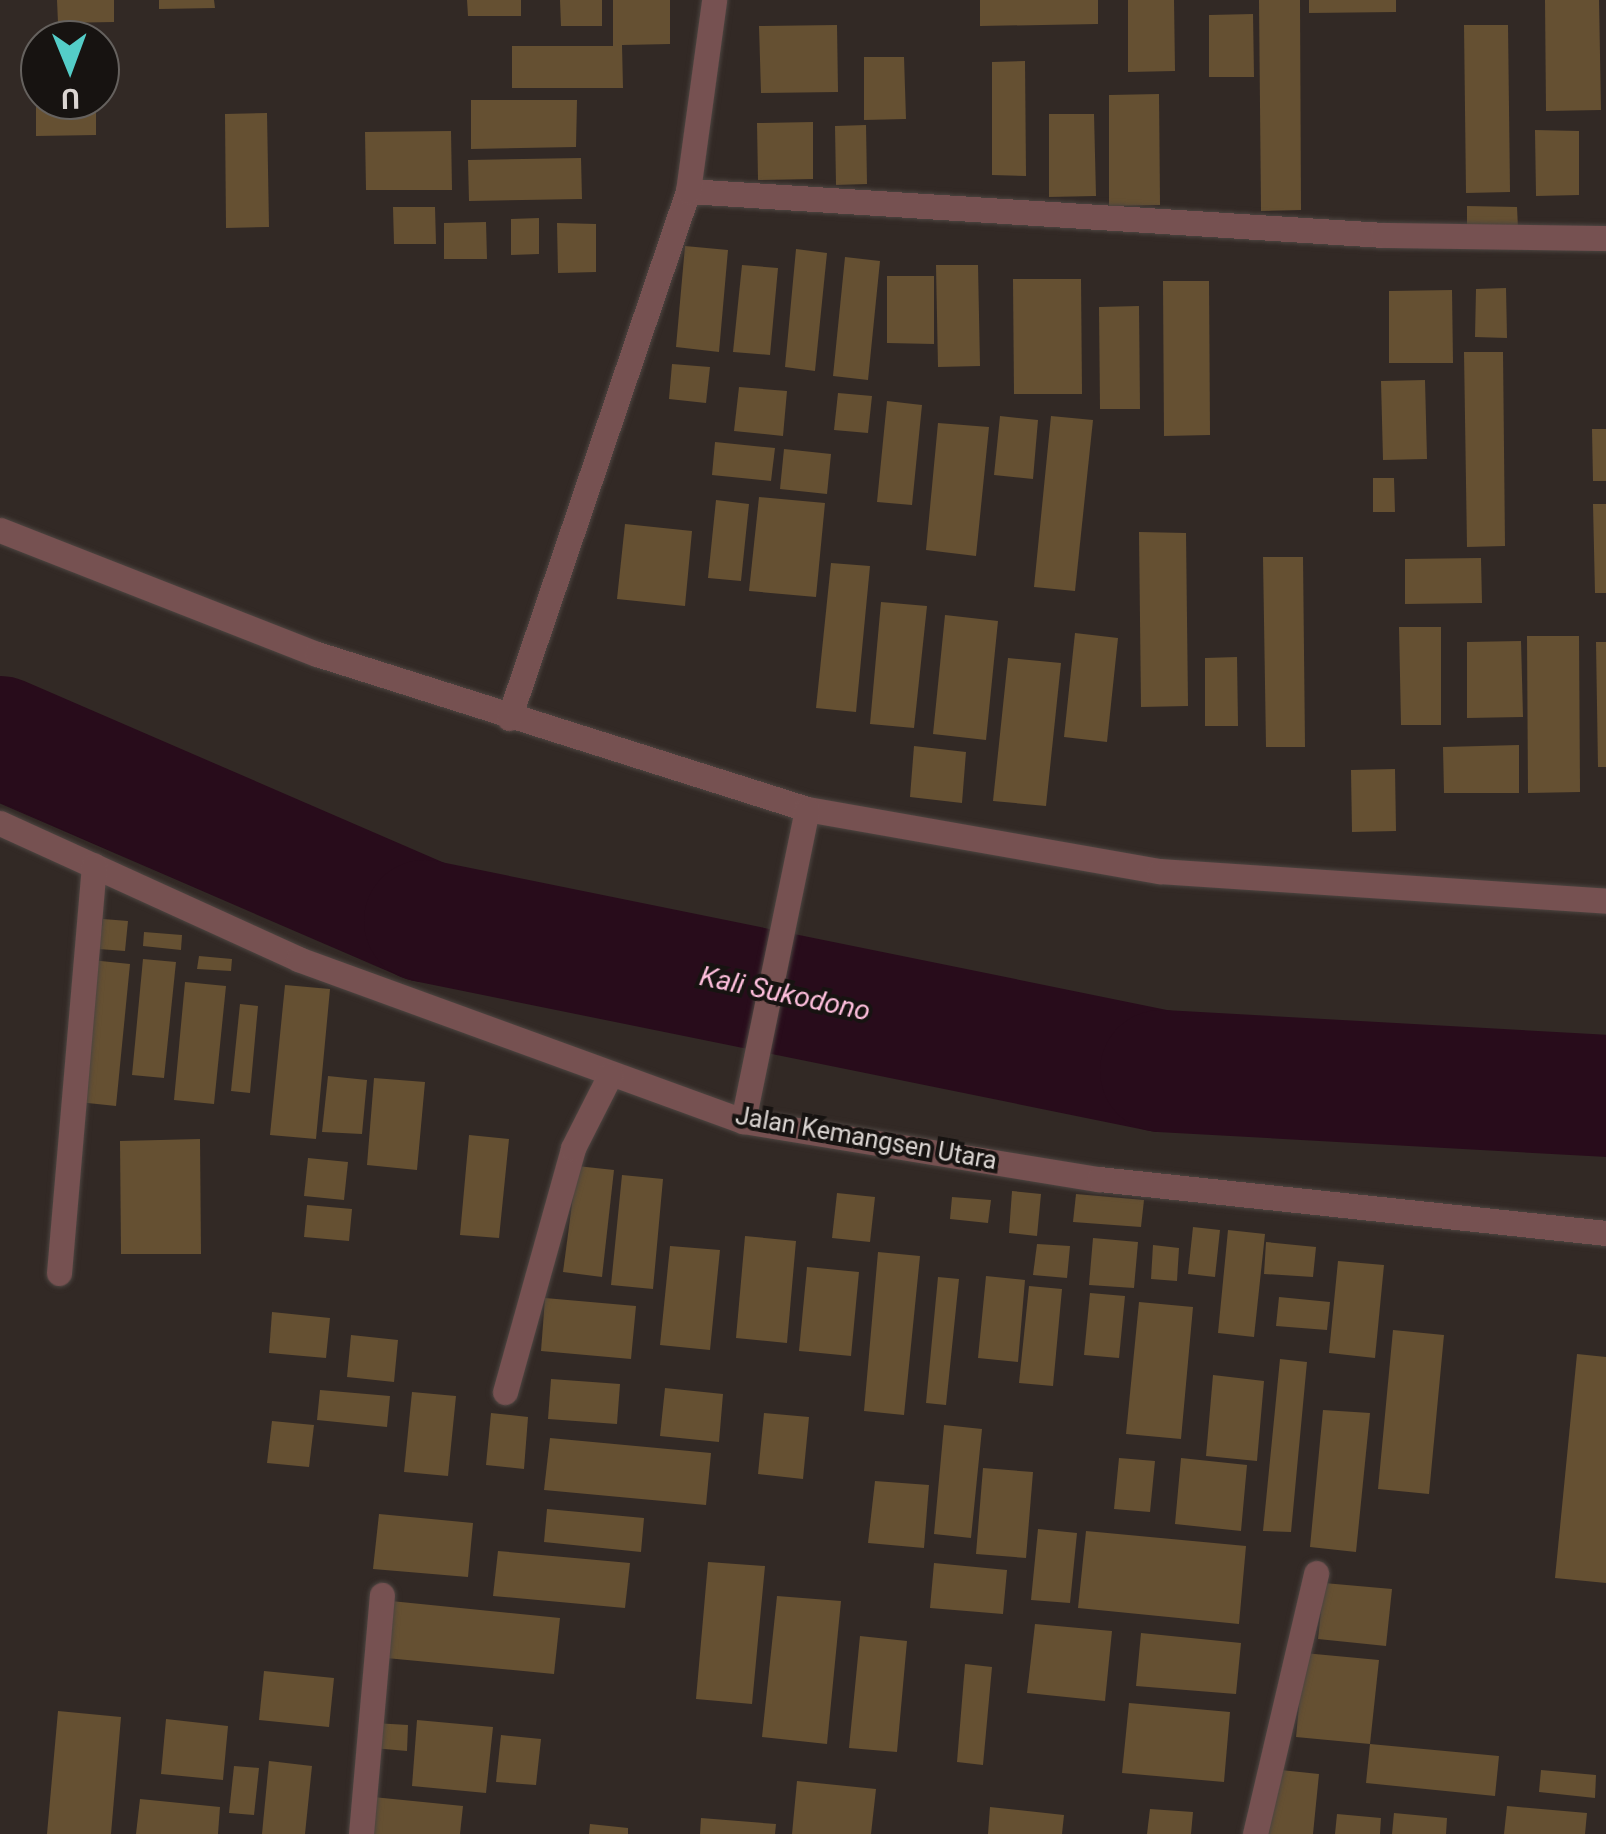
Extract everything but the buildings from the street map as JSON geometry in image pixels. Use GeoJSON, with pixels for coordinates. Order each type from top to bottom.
{"type":"FeatureCollection","features":[{"type":"Feature","properties":{"kind":"street"},"geometry":{"type":"LineString","coordinates":[[509,718],[688,190],[714,0]]}},
{"type":"Feature","properties":{"kind":"street"},"geometry":{"type":"LineString","coordinates":[[688,190],[1383,235],[1606,238]]}},
{"type":"Feature","properties":{"kind":"street"},"geometry":{"type":"LineString","coordinates":[[0,530],[317,654],[509,718],[807,808],[1160,872],[1606,901]]}},
{"type":"Feature","properties":{"kind":"street"},"geometry":{"type":"LineString","coordinates":[[744,1121],[807,808]]}},
{"type":"Feature","properties":{"kind":"street","name":"Jalan Kemangsen Utara"},"geometry":{"type":"LineString","coordinates":[[0,822],[298,959],[744,1121],[1099,1179],[1606,1233]]}},
{"type":"Feature","properties":{"kind":"street"},"geometry":{"type":"LineString","coordinates":[[59,1273],[94,865]]}},
{"type":"Feature","properties":{"kind":"street"},"geometry":{"type":"LineString","coordinates":[[505,1392],[573,1148],[610,1074]]}},
{"type":"Feature","properties":{"kind":"street"},"geometry":{"type":"LineString","coordinates":[[1255,1834],[1316,1573]]}},
{"type":"Feature","properties":{"kind":"street"},"geometry":{"type":"LineString","coordinates":[[362,1834],[382,1594]]}},
{"type":"Feature","properties":{"kind":"waterway","name":"Kali Sukodono"},"geometry":{"type":"LineString","coordinates":[[0,737],[425,921],[1161,1071],[1606,1096]]}}]}
